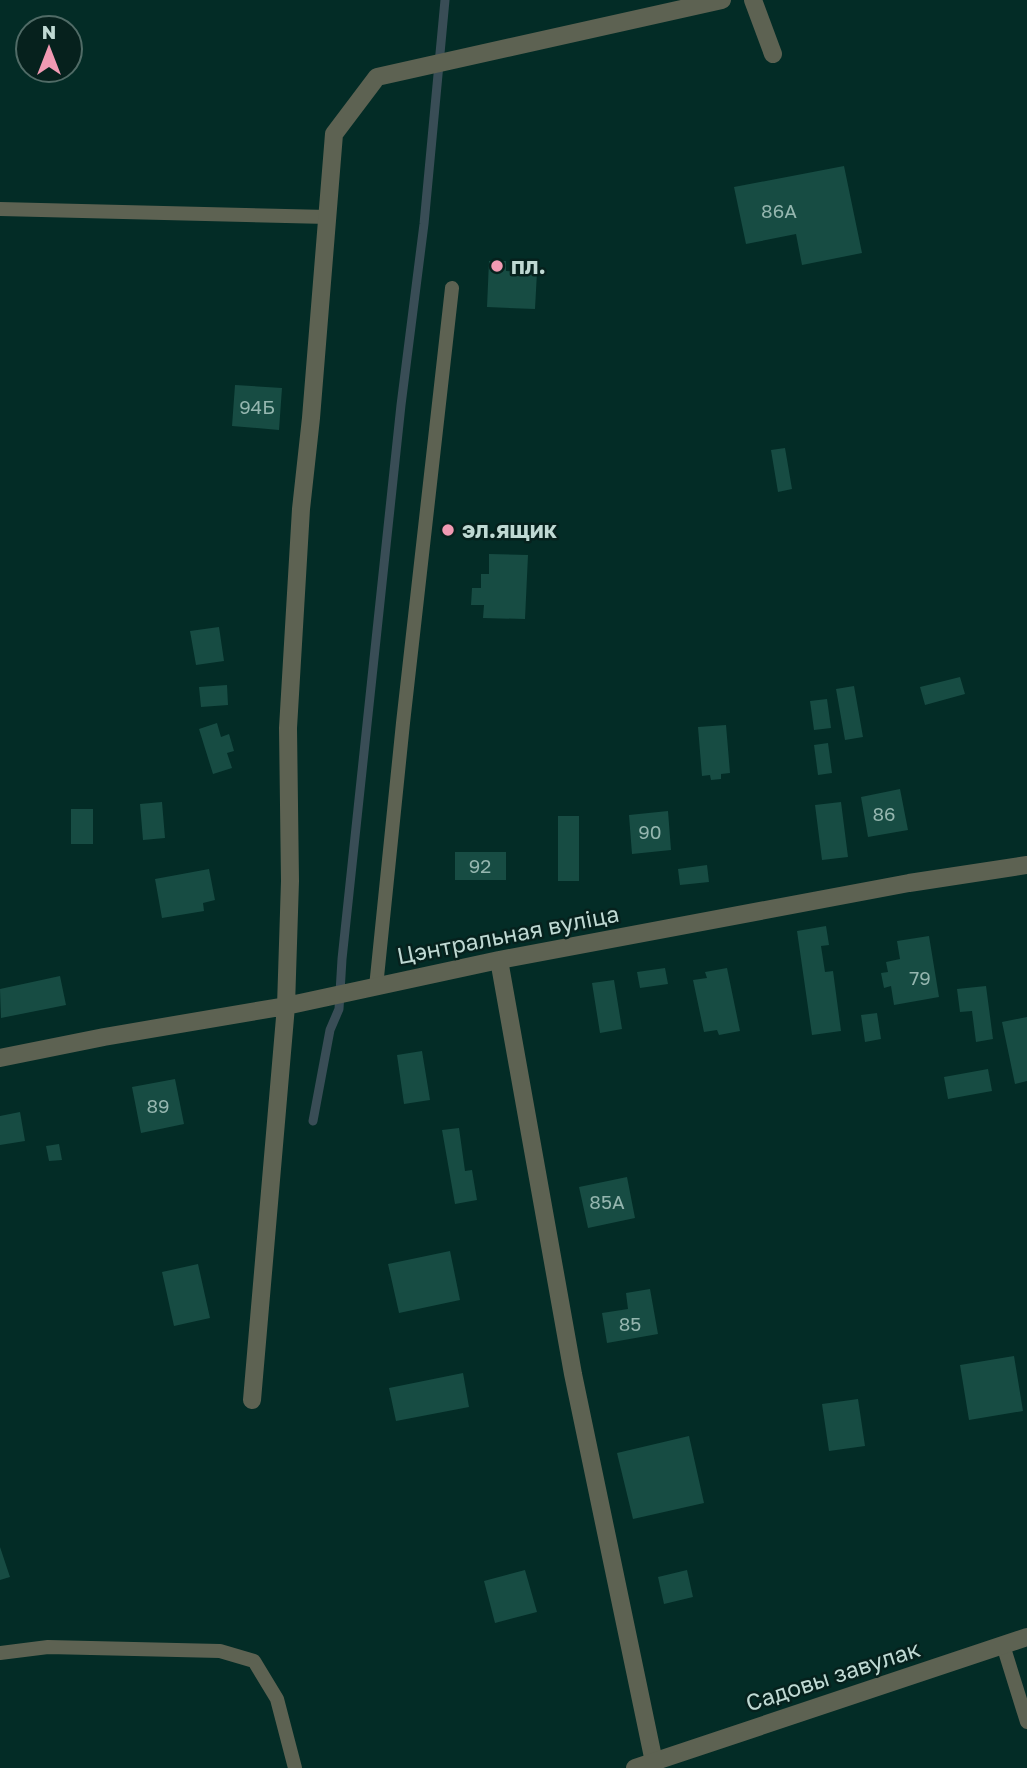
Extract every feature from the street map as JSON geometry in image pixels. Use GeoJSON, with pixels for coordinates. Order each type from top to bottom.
{"type":"FeatureCollection","features":[{"type":"Feature","properties":{"kind":"street"},"geometry":{"type":"LineString","coordinates":[[252,1400],[286,1006],[290,881],[288,728],[301,509],[334,134],[377,77],[722,0]]}},
{"type":"Feature","properties":{"kind":"street"},"geometry":{"type":"LineString","coordinates":[[754,0],[773,54]]}},
{"type":"Feature","properties":{"kind":"street","name":"Цэнтральная вуліца"},"geometry":{"type":"LineString","coordinates":[[0,1058],[286,1006],[499,960],[550,953],[909,883],[1027,865]]}},
{"type":"Feature","properties":{"kind":"street"},"geometry":{"type":"LineString","coordinates":[[499,960],[573,1374],[654,1762]]}},
{"type":"Feature","properties":{"kind":"street","name":"Садовы завулак"},"geometry":{"type":"LineString","coordinates":[[635,1768],[1027,1637]]}},
{"type":"Feature","properties":{"kind":"lane"},"geometry":{"type":"LineString","coordinates":[[0,209],[328,217]]}},
{"type":"Feature","properties":{"kind":"lane"},"geometry":{"type":"LineString","coordinates":[[376,987],[453,288]]}},
{"type":"Feature","properties":{"kind":"lane"},"geometry":{"type":"LineString","coordinates":[[1003,1645],[1027,1722]]}},
{"type":"Feature","properties":{"kind":"lane"},"geometry":{"type":"LineString","coordinates":[[0,1653],[48,1647],[220,1651],[254,1661],[277,1699],[295,1768]]}},
{"type":"Feature","properties":{"kind":"building"},"geometry":{"type":"Polygon","coordinates":[[[844,166],[862,253],[802,265],[796,234],[746,244],[734,187],[844,166]]]}},
{"type":"Feature","properties":{"kind":"building"},"geometry":{"type":"Polygon","coordinates":[[[489,261],[506,261],[506,271],[537,272],[535,309],[487,307],[489,261]]]}},
{"type":"Feature","properties":{"kind":"building"},"geometry":{"type":"Polygon","coordinates":[[[235,385],[282,388],[279,430],[232,426],[235,385]]]}},
{"type":"Feature","properties":{"kind":"building"},"geometry":{"type":"Polygon","coordinates":[[[785,448],[792,489],[778,492],[771,450],[785,448]]]}},
{"type":"Feature","properties":{"kind":"building"},"geometry":{"type":"Polygon","coordinates":[[[489,554],[528,555],[525,619],[483,618],[484,605],[471,605],[472,588],[481,588],[481,574],[489,574],[489,554]]]}},
{"type":"Feature","properties":{"kind":"building"},"geometry":{"type":"Polygon","coordinates":[[[219,627],[224,661],[196,665],[190,631],[219,627]]]}},
{"type":"Feature","properties":{"kind":"building"},"geometry":{"type":"Polygon","coordinates":[[[960,677],[965,694],[925,705],[920,687],[960,677]]]}},
{"type":"Feature","properties":{"kind":"building"},"geometry":{"type":"Polygon","coordinates":[[[227,685],[228,705],[201,707],[199,687],[227,685]]]}},
{"type":"Feature","properties":{"kind":"building"},"geometry":{"type":"Polygon","coordinates":[[[854,686],[863,737],[845,740],[836,689],[854,686]]]}},
{"type":"Feature","properties":{"kind":"building"},"geometry":{"type":"Polygon","coordinates":[[[827,699],[831,728],[814,730],[810,701],[827,699]]]}},
{"type":"Feature","properties":{"kind":"building"},"geometry":{"type":"Polygon","coordinates":[[[217,723],[221,737],[229,734],[234,751],[227,753],[232,768],[213,774],[199,729],[217,723]]]}},
{"type":"Feature","properties":{"kind":"building"},"geometry":{"type":"Polygon","coordinates":[[[726,725],[730,773],[721,774],[721,779],[711,780],[710,775],[702,776],[698,727],[726,725]]]}},
{"type":"Feature","properties":{"kind":"building"},"geometry":{"type":"Polygon","coordinates":[[[828,743],[832,773],[818,775],[814,745],[828,743]]]}},
{"type":"Feature","properties":{"kind":"building"},"geometry":{"type":"Polygon","coordinates":[[[900,789],[908,830],[868,837],[861,797],[900,789]]]}},
{"type":"Feature","properties":{"kind":"building"},"geometry":{"type":"Polygon","coordinates":[[[162,802],[165,838],[143,840],[140,804],[162,802]]]}},
{"type":"Feature","properties":{"kind":"building"},"geometry":{"type":"Polygon","coordinates":[[[841,802],[848,857],[822,860],[815,805],[841,802]]]}},
{"type":"Feature","properties":{"kind":"building"},"geometry":{"type":"Polygon","coordinates":[[[71,809],[93,809],[93,844],[71,844],[71,809]]]}},
{"type":"Feature","properties":{"kind":"building"},"geometry":{"type":"Polygon","coordinates":[[[668,811],[671,850],[632,854],[629,815],[668,811]]]}},
{"type":"Feature","properties":{"kind":"building"},"geometry":{"type":"Polygon","coordinates":[[[558,816],[579,816],[579,881],[558,881],[558,816]]]}},
{"type":"Feature","properties":{"kind":"building"},"geometry":{"type":"Polygon","coordinates":[[[455,852],[506,852],[506,880],[455,880],[455,852]]]}},
{"type":"Feature","properties":{"kind":"building"},"geometry":{"type":"Polygon","coordinates":[[[707,865],[709,882],[680,885],[678,869],[707,865]]]}},
{"type":"Feature","properties":{"kind":"building"},"geometry":{"type":"Polygon","coordinates":[[[209,869],[215,900],[203,903],[204,911],[162,918],[155,879],[209,869]]]}},
{"type":"Feature","properties":{"kind":"building"},"geometry":{"type":"Polygon","coordinates":[[[826,926],[829,945],[821,946],[825,972],[833,971],[841,1031],[812,1035],[797,931],[826,926]]]}},
{"type":"Feature","properties":{"kind":"building"},"geometry":{"type":"Polygon","coordinates":[[[929,936],[939,997],[894,1005],[891,986],[884,988],[881,973],[888,972],[886,962],[900,959],[897,941],[929,936]]]}},
{"type":"Feature","properties":{"kind":"building"},"geometry":{"type":"Polygon","coordinates":[[[665,968],[668,984],[640,988],[637,972],[665,968]]]}},
{"type":"Feature","properties":{"kind":"building"},"geometry":{"type":"Polygon","coordinates":[[[727,968],[740,1031],[719,1035],[717,1030],[704,1032],[693,980],[707,978],[705,972],[727,968]]]}},
{"type":"Feature","properties":{"kind":"building"},"geometry":{"type":"Polygon","coordinates":[[[60,976],[66,1005],[1,1018],[0,989],[60,976]]]}},
{"type":"Feature","properties":{"kind":"building"},"geometry":{"type":"Polygon","coordinates":[[[614,980],[622,1029],[600,1033],[592,983],[614,980]]]}},
{"type":"Feature","properties":{"kind":"building"},"geometry":{"type":"Polygon","coordinates":[[[986,986],[993,1039],[976,1042],[972,1011],[960,1012],[957,989],[986,986]]]}},
{"type":"Feature","properties":{"kind":"building"},"geometry":{"type":"Polygon","coordinates":[[[877,1013],[881,1039],[865,1042],[861,1015],[877,1013]]]}},
{"type":"Feature","properties":{"kind":"building"},"geometry":{"type":"Polygon","coordinates":[[[1027,1017],[1027,1081],[1015,1084],[1002,1022],[1027,1017]]]}},
{"type":"Feature","properties":{"kind":"building"},"geometry":{"type":"Polygon","coordinates":[[[422,1051],[430,1100],[404,1104],[397,1055],[422,1051]]]}},
{"type":"Feature","properties":{"kind":"building"},"geometry":{"type":"Polygon","coordinates":[[[988,1069],[992,1091],[948,1099],[944,1077],[988,1069]]]}},
{"type":"Feature","properties":{"kind":"building"},"geometry":{"type":"Polygon","coordinates":[[[175,1079],[184,1124],[141,1133],[132,1087],[175,1079]]]}},
{"type":"Feature","properties":{"kind":"building"},"geometry":{"type":"Polygon","coordinates":[[[20,1112],[25,1141],[0,1145],[0,1116],[20,1112]]]}},
{"type":"Feature","properties":{"kind":"building"},"geometry":{"type":"Polygon","coordinates":[[[459,1128],[465,1171],[472,1170],[477,1200],[455,1204],[442,1130],[459,1128]]]}},
{"type":"Feature","properties":{"kind":"building"},"geometry":{"type":"Polygon","coordinates":[[[59,1144],[62,1160],[49,1161],[46,1146],[59,1144]]]}},
{"type":"Feature","properties":{"kind":"building"},"geometry":{"type":"Polygon","coordinates":[[[627,1177],[635,1218],[588,1228],[579,1187],[627,1177]]]}},
{"type":"Feature","properties":{"kind":"building"},"geometry":{"type":"Polygon","coordinates":[[[450,1251],[460,1300],[399,1313],[388,1264],[450,1251]]]}},
{"type":"Feature","properties":{"kind":"building"},"geometry":{"type":"Polygon","coordinates":[[[198,1264],[210,1318],[174,1326],[162,1272],[198,1264]]]}},
{"type":"Feature","properties":{"kind":"building"},"geometry":{"type":"Polygon","coordinates":[[[650,1289],[658,1334],[607,1343],[602,1313],[628,1309],[626,1293],[650,1289]]]}},
{"type":"Feature","properties":{"kind":"building"},"geometry":{"type":"Polygon","coordinates":[[[1014,1356],[1023,1411],[969,1420],[960,1365],[1014,1356]]]}},
{"type":"Feature","properties":{"kind":"building"},"geometry":{"type":"Polygon","coordinates":[[[463,1373],[469,1407],[396,1421],[389,1388],[463,1373]]]}},
{"type":"Feature","properties":{"kind":"building"},"geometry":{"type":"Polygon","coordinates":[[[858,1399],[865,1446],[829,1451],[822,1404],[858,1399]]]}},
{"type":"Feature","properties":{"kind":"building"},"geometry":{"type":"Polygon","coordinates":[[[689,1436],[704,1503],[633,1519],[617,1453],[689,1436]]]}},
{"type":"Feature","properties":{"kind":"building"},"geometry":{"type":"Polygon","coordinates":[[[0,1547],[10,1577],[0,1580],[0,1547]]]}},
{"type":"Feature","properties":{"kind":"building"},"geometry":{"type":"Polygon","coordinates":[[[525,1570],[537,1612],[495,1623],[484,1581],[525,1570]]]}},
{"type":"Feature","properties":{"kind":"building"},"geometry":{"type":"Polygon","coordinates":[[[687,1570],[693,1597],[664,1604],[658,1577],[687,1570]]]}},
{"type":"Feature","properties":{"kind":"waterway"},"geometry":{"type":"LineString","coordinates":[[313,1121],[330,1030],[339,1009],[342,959],[401,405],[424,224],[445,0]]}},
{"type":"Feature","properties":{"kind":"place","name":"пл."},"geometry":{"type":"Point","coordinates":[497,266]}},
{"type":"Feature","properties":{"kind":"place","name":"эл.ящик"},"geometry":{"type":"Point","coordinates":[448,530]}}]}
